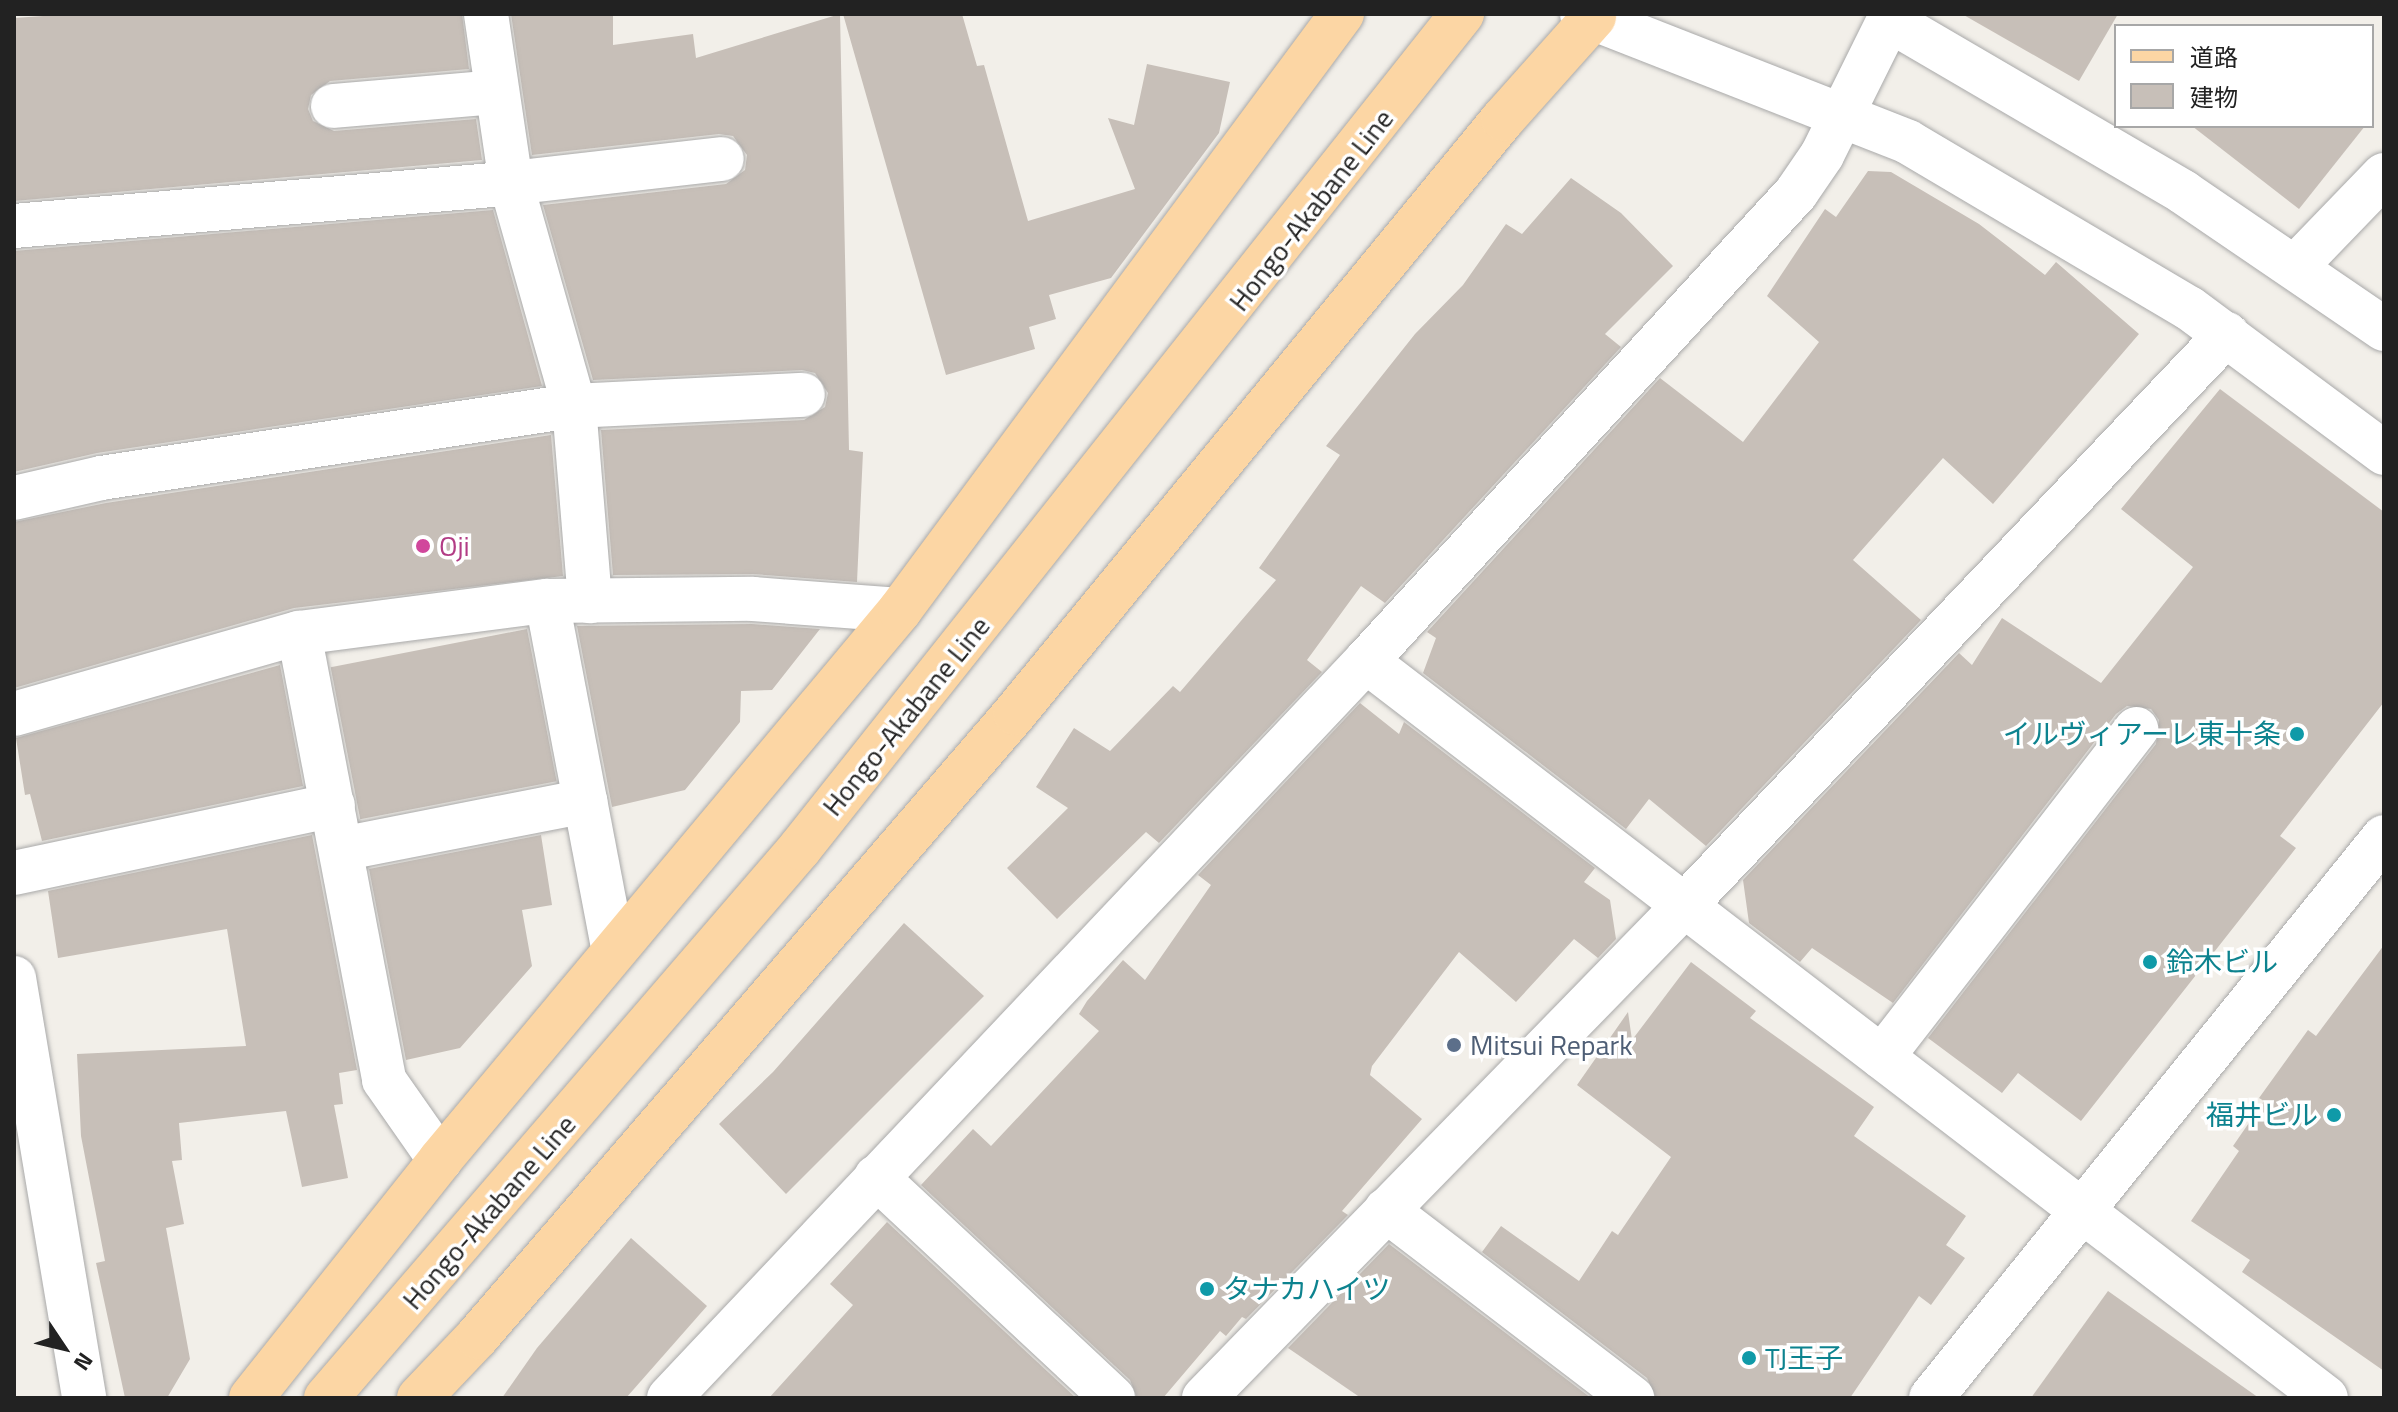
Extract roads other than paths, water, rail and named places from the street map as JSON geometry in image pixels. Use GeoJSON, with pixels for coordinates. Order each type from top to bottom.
{"type":"FeatureCollection","features":[{"type":"Feature","properties":{"kind":"main road"},"geometry":{"type":"LineString","coordinates":[[251,1398],[440,1160],[900,610],[1342,14]]}},
{"type":"Feature","properties":{"kind":"main road","name":"Hongo-Akabane Line"},"geometry":{"type":"LineString","coordinates":[[326,1398],[800,848],[1462,14]]}},
{"type":"Feature","properties":{"kind":"main road"},"geometry":{"type":"LineString","coordinates":[[419,1398],[1005,725],[1588,15]]}},
{"type":"Feature","properties":{"kind":"street"},"geometry":{"type":"LineString","coordinates":[[486,14],[511,183],[574,406],[568,601],[585,801],[614,951]]}},
{"type":"Feature","properties":{"kind":"street"},"geometry":{"type":"LineString","coordinates":[[1588,15],[1908,142],[2227,334],[2384,453]]}},
{"type":"Feature","properties":{"kind":"street"},"geometry":{"type":"LineString","coordinates":[[669,1398],[1366,661],[1796,193],[1842,118],[1890,17],[2078,126],[2297,265],[2384,329]]}},
{"type":"Feature","properties":{"kind":"street"},"geometry":{"type":"LineString","coordinates":[[333,106],[496,92]]}},
{"type":"Feature","properties":{"kind":"street"},"geometry":{"type":"LineString","coordinates":[[14,226],[511,183],[722,159]]}},
{"type":"Feature","properties":{"kind":"street"},"geometry":{"type":"LineString","coordinates":[[2297,265],[2384,175]]}},
{"type":"Feature","properties":{"kind":"street"},"geometry":{"type":"LineString","coordinates":[[1216,1394],[1386,1210],[1683,907],[2227,334]]}},
{"type":"Feature","properties":{"kind":"street"},"geometry":{"type":"LineString","coordinates":[[14,498],[101,478],[574,406],[803,395]]}},
{"type":"Feature","properties":{"kind":"street"},"geometry":{"type":"LineString","coordinates":[[14,714],[299,633],[568,601],[753,599],[900,610]]}},
{"type":"Feature","properties":{"kind":"street"},"geometry":{"type":"LineString","coordinates":[[299,633],[384,1080],[440,1160]]}},
{"type":"Feature","properties":{"kind":"street"},"geometry":{"type":"LineString","coordinates":[[1366,661],[2081,1213],[2326,1398]]}},
{"type":"Feature","properties":{"kind":"street"},"geometry":{"type":"LineString","coordinates":[[1882,1057],[2136,729]]}},
{"type":"Feature","properties":{"kind":"street"},"geometry":{"type":"LineString","coordinates":[[341,849],[585,801]]}},
{"type":"Feature","properties":{"kind":"street"},"geometry":{"type":"LineString","coordinates":[[14,873],[333,805]]}},
{"type":"Feature","properties":{"kind":"street"},"geometry":{"type":"LineString","coordinates":[[1931,1398],[2384,837]]}},
{"type":"Feature","properties":{"kind":"street"},"geometry":{"type":"LineString","coordinates":[[14,978],[84,1398]]}},
{"type":"Feature","properties":{"kind":"street"},"geometry":{"type":"LineString","coordinates":[[876,1177],[1113,1398]]}},
{"type":"Feature","properties":{"kind":"street"},"geometry":{"type":"LineString","coordinates":[[1386,1210],[1632,1398]]}},
{"type":"Feature","properties":{"kind":"place","name":"Oji"},"geometry":{"type":"Point","coordinates":[423,546]}},
{"type":"Feature","properties":{"kind":"place","name":"イルヴィアーレ東十条"},"geometry":{"type":"Point","coordinates":[2297,734]}},
{"type":"Feature","properties":{"kind":"place","name":"鈴木ビル"},"geometry":{"type":"Point","coordinates":[2150,962]}},
{"type":"Feature","properties":{"kind":"place","name":"Mitsui Repark"},"geometry":{"type":"Point","coordinates":[1454,1045]}},
{"type":"Feature","properties":{"kind":"place","name":"福井ビル"},"geometry":{"type":"Point","coordinates":[2334,1115]}},
{"type":"Feature","properties":{"kind":"place","name":"タナカハイツ"},"geometry":{"type":"Point","coordinates":[1207,1289]}},
{"type":"Feature","properties":{"kind":"place","name":"TJ王子"},"geometry":{"type":"Point","coordinates":[1749,1358]}}]}
